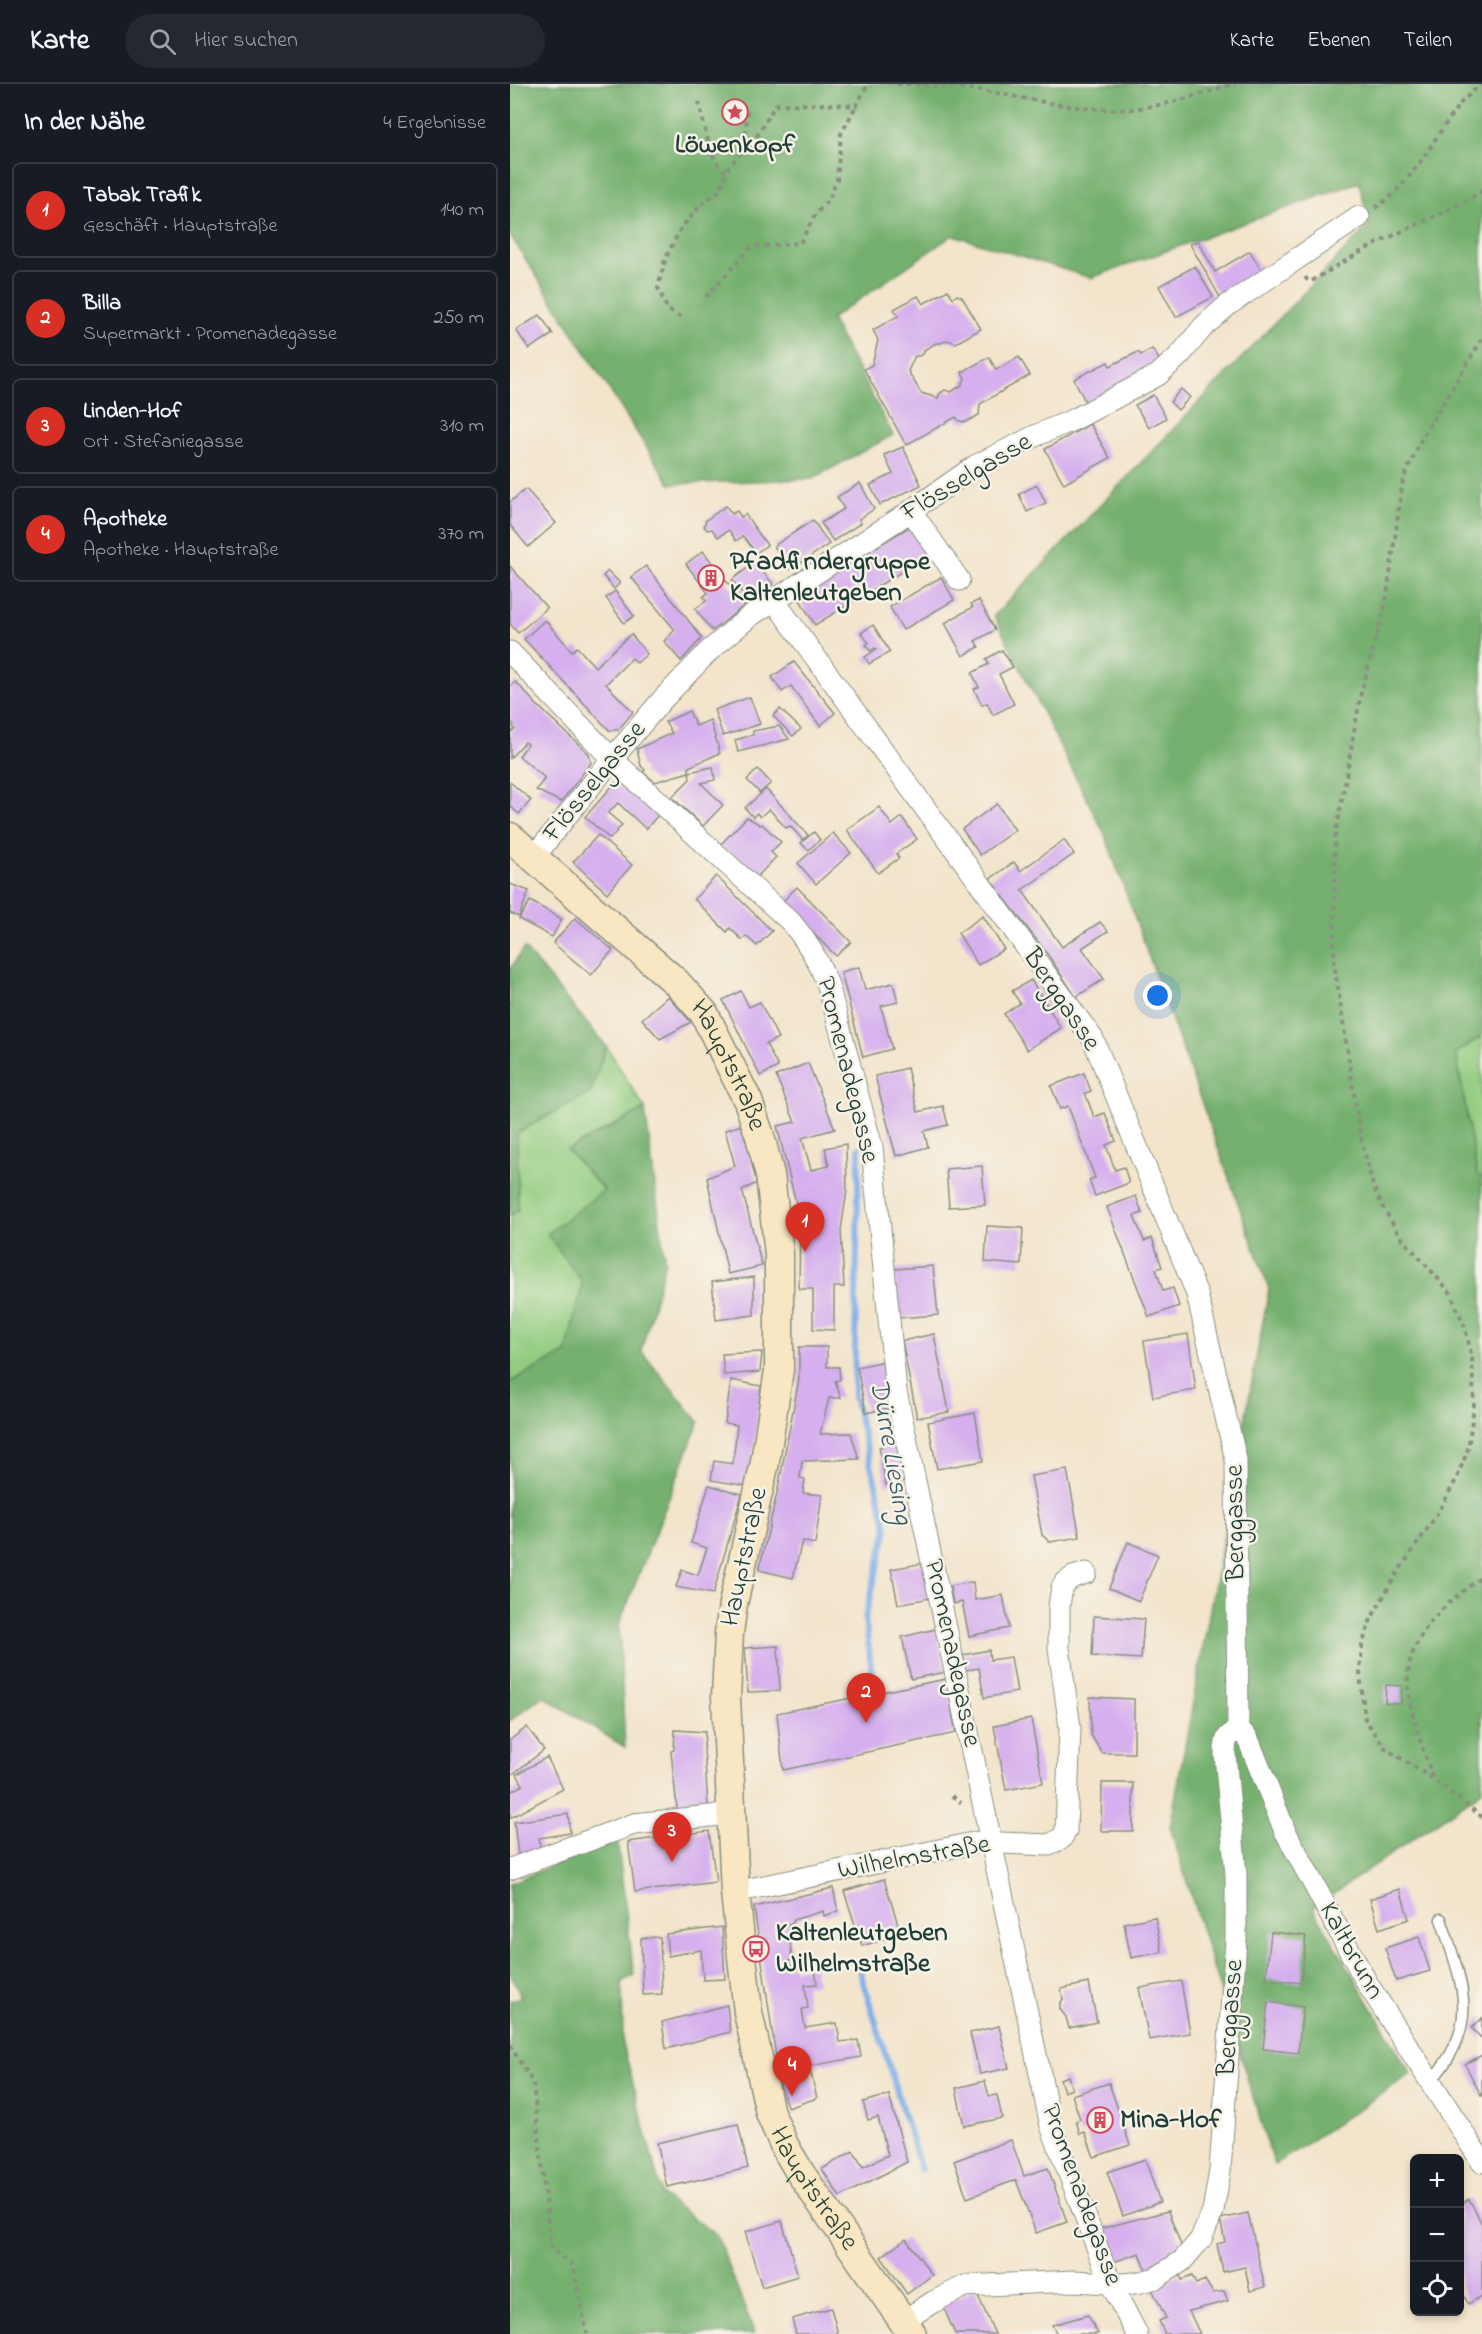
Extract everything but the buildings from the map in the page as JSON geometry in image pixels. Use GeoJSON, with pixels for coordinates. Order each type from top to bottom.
{"type":"FeatureCollection","features":[{"type":"Feature","properties":{"kind":"main road","name":"Hauptstraße"},"geometry":{"type":"LineString","coordinates":[[510,837],[677,983],[704,1013],[748,1101],[770,1175],[779,1254],[779,1371],[765,1462],[733,1604],[726,1696],[735,1892],[748,2012],[770,2113],[785,2147],[801,2174],[907,2328]]}},
{"type":"Feature","properties":{"kind":"street","name":"Flösselgasse"},"geometry":{"type":"LineString","coordinates":[[534,857],[612,759],[693,666],[750,616],[911,511],[950,477],[975,466],[1034,430],[1075,419],[1158,375],[1204,326],[1228,305],[1359,218]]}},
{"type":"Feature","properties":{"kind":"street"},"geometry":{"type":"LineString","coordinates":[[911,511],[959,580]]}},
{"type":"Feature","properties":{"kind":"street","name":"Berggasse"},"geometry":{"type":"LineString","coordinates":[[773,599],[1093,1039],[1197,1294],[1236,1460],[1238,1731],[1229,1735],[1225,1745],[1236,1875],[1236,1939],[1220,2171],[1213,2211],[1201,2238],[1182,2261],[1156,2278],[1141,2282],[1111,2284],[1074,2281],[965,2286],[933,2302],[907,2328]]}},
{"type":"Feature","properties":{"kind":"street","name":"Promenadegasse"},"geometry":{"type":"LineString","coordinates":[[510,652],[612,759],[791,922],[807,941],[828,985],[872,1147],[896,1392],[1052,2126],[1111,2284],[1137,2334]]}},
{"type":"Feature","properties":{"kind":"street","name":"Wilhelmstraße"},"geometry":{"type":"LineString","coordinates":[[735,1892],[978,1842],[1049,1845],[1061,1839],[1066,1831],[1070,1728],[1059,1648],[1059,1606],[1062,1587],[1065,1583],[1073,1577],[1086,1574]]}},
{"type":"Feature","properties":{"kind":"street","name":"Kaltbrunn"},"geometry":{"type":"LineString","coordinates":[[1238,1731],[1248,1739],[1285,1831],[1366,1983],[1482,2164]]}},
{"type":"Feature","properties":{"kind":"street"},"geometry":{"type":"LineString","coordinates":[[510,1869],[634,1824],[730,1814]]}},
{"type":"Feature","properties":{"kind":"lane"},"geometry":{"type":"LineString","coordinates":[[1430,2082],[1444,2067],[1455,2048],[1463,2030],[1465,2013],[1461,1982],[1441,1919]]}},
{"type":"Feature","properties":{"kind":"path"},"geometry":{"type":"LineString","coordinates":[[706,297],[751,247],[800,243],[815,215],[829,199],[837,180],[841,134],[868,84]]}},
{"type":"Feature","properties":{"kind":"path"},"geometry":{"type":"LineString","coordinates":[[897,84],[978,90],[1069,107],[1129,109],[1153,106],[1236,84]]}},
{"type":"Feature","properties":{"kind":"path"},"geometry":{"type":"LineString","coordinates":[[1359,218],[1383,203],[1402,184],[1436,142],[1460,104],[1480,84]]}},
{"type":"Feature","properties":{"kind":"path"},"geometry":{"type":"LineString","coordinates":[[699,102],[708,132],[711,154],[720,169],[726,171]]}},
{"type":"Feature","properties":{"kind":"path"},"geometry":{"type":"LineString","coordinates":[[681,317],[668,310],[658,288],[664,260],[681,228],[700,205],[720,190],[726,171],[738,155],[753,144],[778,104],[815,103],[856,106]]}},
{"type":"Feature","properties":{"kind":"path"},"geometry":{"type":"LineString","coordinates":[[740,110],[745,108],[747,113],[745,151]]}},
{"type":"Feature","properties":{"kind":"path"},"geometry":{"type":"LineString","coordinates":[[1308,281],[1312,281],[1385,239],[1414,228],[1463,203],[1482,191]]}},
{"type":"Feature","properties":{"kind":"path"},"geometry":{"type":"LineString","coordinates":[[1482,339],[1421,440],[1403,480],[1386,602],[1361,693],[1335,838],[1334,963],[1362,1144],[1373,1186],[1400,1236],[1450,1292],[1465,1327],[1472,1358],[1474,1406],[1468,1449],[1457,1478],[1436,1516],[1394,1578],[1371,1619],[1362,1645],[1360,1673],[1365,1719],[1386,1749],[1432,1778],[1482,1815]]}},
{"type":"Feature","properties":{"kind":"path"},"geometry":{"type":"LineString","coordinates":[[1432,1778],[1409,1697],[1407,1675],[1414,1647],[1436,1616],[1482,1577]]}},
{"type":"Feature","properties":{"kind":"path"},"geometry":{"type":"LineString","coordinates":[[510,2045],[533,2083],[552,2249],[573,2265],[587,2334]]}},
{"type":"Feature","properties":{"kind":"green space"},"geometry":{"type":"Polygon","coordinates":[[[510,84],[1482,84],[1482,1036],[1456,1053],[1477,1174],[1482,1178],[1482,1791],[1313,1908],[1411,2074],[1274,2165],[1170,1827],[1269,1289],[1105,835],[994,616],[1369,225],[1359,182],[1091,278],[953,235],[831,319],[893,435],[812,479],[670,484],[510,235],[510,84]]]}},
{"type":"Feature","properties":{"kind":"green space"},"geometry":{"type":"Polygon","coordinates":[[[524,948],[606,1046],[591,1092],[517,1133],[518,1211],[510,1215],[510,969],[524,948]]]}},
{"type":"Feature","properties":{"kind":"green space"},"geometry":{"type":"Polygon","coordinates":[[[1482,1036],[1482,1178],[1477,1174],[1456,1053],[1482,1036]]]}},
{"type":"Feature","properties":{"kind":"green space"},"geometry":{"type":"Polygon","coordinates":[[[606,1046],[645,1109],[567,1150],[604,1190],[566,1353],[510,1382],[510,1215],[518,1210],[517,1133],[591,1092],[606,1046]]]}},
{"type":"Feature","properties":{"kind":"green space"},"geometry":{"type":"Polygon","coordinates":[[[645,1109],[665,1262],[641,1351],[699,1422],[619,1625],[625,1747],[543,1696],[510,1721],[510,1382],[566,1353],[583,1283],[547,1234],[604,1190],[567,1150],[645,1109]]]}},
{"type":"Feature","properties":{"kind":"green space"},"geometry":{"type":"Polygon","coordinates":[[[617,1839],[634,1976],[622,1981],[623,2045],[662,2195],[717,2236],[755,2334],[510,2334],[510,2000],[521,1997],[510,1971],[510,1883],[617,1839]]]}},
{"type":"Feature","properties":{"kind":"waterway","name":"Dürre Liesing"},"geometry":{"type":"LineString","coordinates":[[859,1148],[854,1397],[887,1529],[865,1618],[874,1689]]}},
{"type":"Feature","properties":{"kind":"waterway","name":"Dürre Liesing"},"geometry":{"type":"LineString","coordinates":[[859,1968],[921,2170]]}},
{"type":"Feature","properties":{"kind":"place","name":"Löwenkopf"},"geometry":{"type":"Point","coordinates":[735,112]}},
{"type":"Feature","properties":{"kind":"place","name":"Pfadfindergruppe Kaltenleutgeben"},"geometry":{"type":"Point","coordinates":[711,578]}},
{"type":"Feature","properties":{"kind":"place","name":"Tabak Trafik"},"geometry":{"type":"Point","coordinates":[805,1252]}},
{"type":"Feature","properties":{"kind":"place","name":"Billa"},"geometry":{"type":"Point","coordinates":[866,1723]}},
{"type":"Feature","properties":{"kind":"place","name":"Linden-Hof"},"geometry":{"type":"Point","coordinates":[672,1862]}},
{"type":"Feature","properties":{"kind":"place","name":"Kaltenleutgeben Wilhelmstraße"},"geometry":{"type":"Point","coordinates":[756,1949]}},
{"type":"Feature","properties":{"kind":"place","name":"Apotheke"},"geometry":{"type":"Point","coordinates":[792,2096]}},
{"type":"Feature","properties":{"kind":"place","name":"Mina-Hof"},"geometry":{"type":"Point","coordinates":[1100,2120]}}]}
